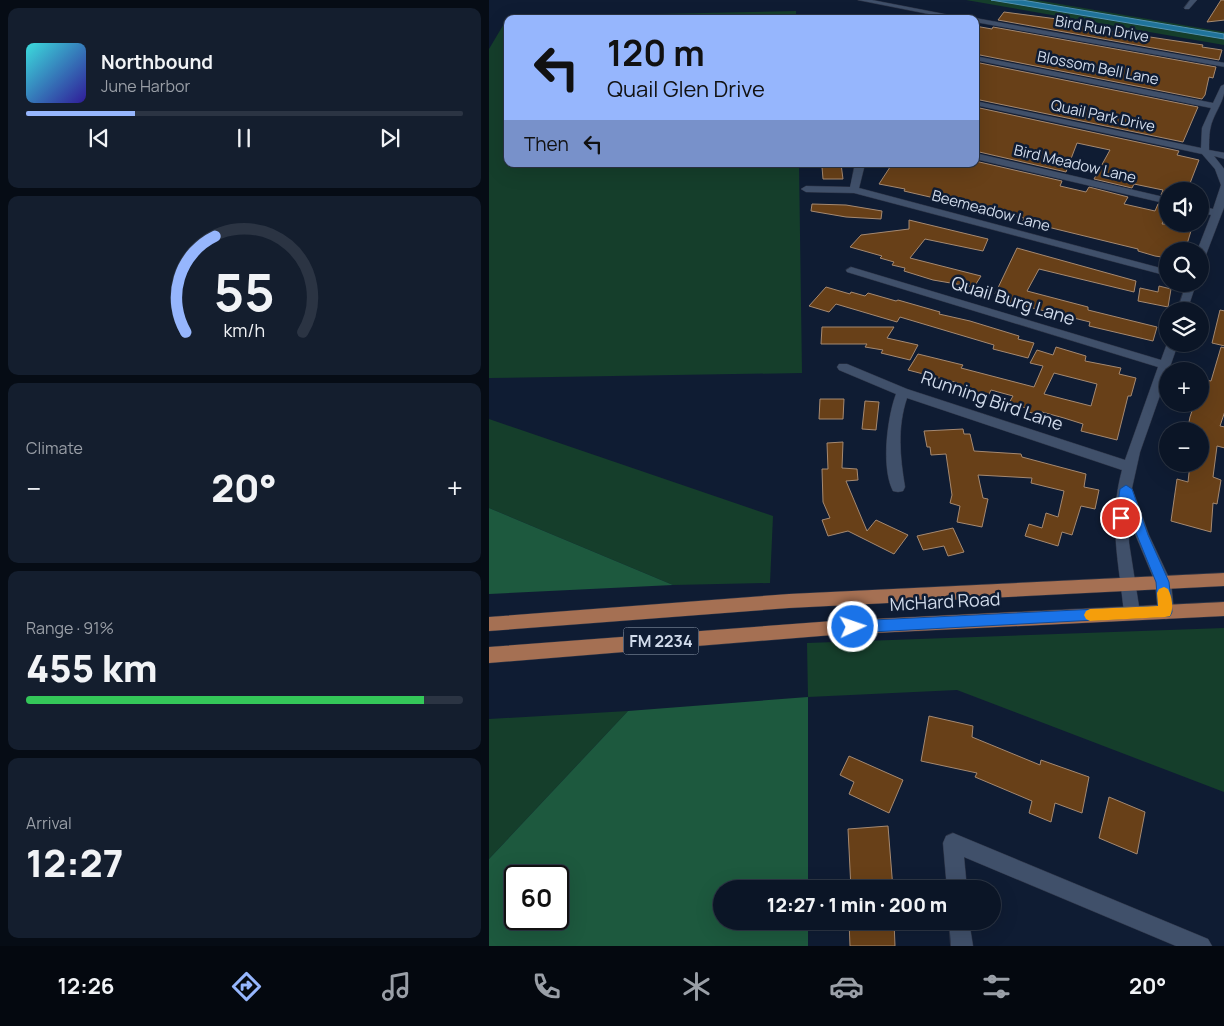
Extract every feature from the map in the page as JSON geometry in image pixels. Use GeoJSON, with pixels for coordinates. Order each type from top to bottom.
{"type":"FeatureCollection","features":[{"type":"Feature","properties":{"kind":"main road","name":"McHard Road"},"geometry":{"type":"LineString","coordinates":[[489,624],[789,602],[1224,580]]}},
{"type":"Feature","properties":{"kind":"main road","name":"McHard Road"},"geometry":{"type":"LineString","coordinates":[[489,655],[833,628],[1224,609]]}},
{"type":"Feature","properties":{"kind":"street"},"geometry":{"type":"LineString","coordinates":[[861,0],[945,15]]}},
{"type":"Feature","properties":{"kind":"street"},"geometry":{"type":"LineString","coordinates":[[1187,8],[1194,0]]}},
{"type":"Feature","properties":{"kind":"street","name":"Bird Run Drive"},"geometry":{"type":"LineString","coordinates":[[979,21],[1224,65]]}},
{"type":"Feature","properties":{"kind":"street","name":"Blossom Bell Lane"},"geometry":{"type":"LineString","coordinates":[[979,59],[1215,106]]}},
{"type":"Feature","properties":{"kind":"street"},"geometry":{"type":"LineString","coordinates":[[1206,242],[1217,213],[1224,185],[1219,168],[1205,152],[1206,128],[1224,86]]}},
{"type":"Feature","properties":{"kind":"street","name":"Quail Park Drive"},"geometry":{"type":"LineString","coordinates":[[979,104],[1224,156]]}},
{"type":"Feature","properties":{"kind":"street","name":"Bird Meadow Lane"},"geometry":{"type":"LineString","coordinates":[[979,157],[1159,199]]}},
{"type":"Feature","properties":{"kind":"street"},"geometry":{"type":"LineString","coordinates":[[854,190],[860,167]]}},
{"type":"Feature","properties":{"kind":"street","name":"Beemeadow Lane"},"geometry":{"type":"LineString","coordinates":[[805,189],[854,190],[1159,271]]}},
{"type":"Feature","properties":{"kind":"street"},"geometry":{"type":"LineString","coordinates":[[1209,211],[1217,213]]}},
{"type":"Feature","properties":{"kind":"street","name":"Quail Burg Lane"},"geometry":{"type":"LineString","coordinates":[[851,270],[1159,364]]}},
{"type":"Feature","properties":{"kind":"street","name":"Running Bird Lane"},"geometry":{"type":"LineString","coordinates":[[843,366],[903,392],[1130,467]]}},
{"type":"Feature","properties":{"kind":"street"},"geometry":{"type":"LineString","coordinates":[[1132,613],[1130,584],[1123,560],[1122,527],[1126,489],[1130,467],[1159,383]]}},
{"type":"Feature","properties":{"kind":"street"},"geometry":{"type":"LineString","coordinates":[[898,487],[892,453],[895,412],[903,392]]}},
{"type":"Feature","properties":{"kind":"street"},"geometry":{"type":"LineString","coordinates":[[1126,489],[1142,535],[1163,582],[1165,612]]}},
{"type":"Feature","properties":{"kind":"street"},"geometry":{"type":"LineString","coordinates":[[956,880],[953,843],[1201,946]]}},
{"type":"Feature","properties":{"kind":"street"},"geometry":{"type":"LineString","coordinates":[[960,930],[961,946]]}},
{"type":"Feature","properties":{"kind":"green space"},"geometry":{"type":"Polygon","coordinates":[[[966,0],[1036,0],[1224,32],[1224,45],[966,0]]]}},
{"type":"Feature","properties":{"kind":"green space"},"geometry":{"type":"Polygon","coordinates":[[[796,11],[796,15],[604,15],[796,11]]]}},
{"type":"Feature","properties":{"kind":"green space"},"geometry":{"type":"Polygon","coordinates":[[[504,24],[504,167],[799,167],[802,373],[489,378],[489,49],[504,24]]]}},
{"type":"Feature","properties":{"kind":"green space"},"geometry":{"type":"Polygon","coordinates":[[[489,419],[773,516],[770,583],[673,585],[489,508],[489,419]]]}},
{"type":"Feature","properties":{"kind":"green space"},"geometry":{"type":"Polygon","coordinates":[[[489,508],[673,585],[489,594],[489,508]]]}},
{"type":"Feature","properties":{"kind":"green space"},"geometry":{"type":"Polygon","coordinates":[[[1224,628],[1224,792],[957,690],[808,697],[807,643],[1224,628]]]}},
{"type":"Feature","properties":{"kind":"green space"},"geometry":{"type":"Polygon","coordinates":[[[808,697],[808,880],[713,880],[713,930],[808,930],[808,946],[489,946],[489,859],[628,711],[808,697]]]}},
{"type":"Feature","properties":{"kind":"green space"},"geometry":{"type":"Polygon","coordinates":[[[628,711],[489,859],[489,719],[628,711]]]}},
{"type":"Feature","properties":{"kind":"water"},"geometry":{"type":"Polygon","coordinates":[[[991,0],[1022,0],[1224,34],[1224,39],[991,0]]]}},
{"type":"Feature","properties":{"kind":"building"},"geometry":{"type":"Polygon","coordinates":[[[1221,0],[1225,0],[1225,20],[1207,22],[1221,0]]]}},
{"type":"Feature","properties":{"kind":"building"},"geometry":{"type":"Polygon","coordinates":[[[1004,12],[1080,22],[1078,25],[1203,45],[1202,47],[1222,50],[1219,60],[998,20],[1004,12]]]}},
{"type":"Feature","properties":{"kind":"building"},"geometry":{"type":"Polygon","coordinates":[[[979,27],[992,29],[993,27],[1216,67],[1213,78],[1209,77],[1205,95],[1202,99],[979,55],[979,27]]]}},
{"type":"Feature","properties":{"kind":"building"},"geometry":{"type":"Polygon","coordinates":[[[979,63],[1198,107],[1183,142],[979,100],[979,63]]]}},
{"type":"Feature","properties":{"kind":"building"},"geometry":{"type":"Polygon","coordinates":[[[979,108],[1179,151],[1177,155],[1199,160],[1190,182],[1159,182],[1159,189],[1134,184],[1132,188],[1094,179],[1110,150],[1077,143],[1066,172],[979,152],[979,108]]]}},
{"type":"Feature","properties":{"kind":"building"},"geometry":{"type":"Polygon","coordinates":[[[979,162],[1062,181],[1060,186],[1086,192],[1089,187],[1128,197],[1124,204],[1155,211],[1159,204],[1159,232],[1191,232],[1188,242],[1159,242],[1159,257],[1138,251],[1138,249],[1023,221],[1024,218],[956,205],[956,203],[904,191],[905,189],[879,184],[890,167],[979,167],[979,162]]]}},
{"type":"Feature","properties":{"kind":"building"},"geometry":{"type":"Polygon","coordinates":[[[822,167],[841,167],[843,179],[823,179],[822,167]]]}},
{"type":"Feature","properties":{"kind":"building"},"geometry":{"type":"Polygon","coordinates":[[[812,204],[846,205],[882,211],[881,219],[846,217],[811,211],[812,204]]]}},
{"type":"Feature","properties":{"kind":"building"},"geometry":{"type":"Polygon","coordinates":[[[909,220],[988,239],[983,251],[925,239],[910,258],[981,276],[974,287],[933,280],[904,271],[905,268],[892,265],[894,262],[880,258],[882,256],[850,247],[861,235],[909,229],[909,220]]]}},
{"type":"Feature","properties":{"kind":"building"},"geometry":{"type":"Polygon","coordinates":[[[1017,248],[1136,281],[1134,292],[1039,269],[1027,291],[1088,307],[1088,310],[1157,327],[1153,341],[1089,326],[1090,322],[1008,302],[1010,297],[995,294],[1017,248]]]}},
{"type":"Feature","properties":{"kind":"building"},"geometry":{"type":"Polygon","coordinates":[[[1159,286],[1159,292],[1170,292],[1169,302],[1159,302],[1159,305],[1138,301],[1140,288],[1158,292],[1159,286]]]}},
{"type":"Feature","properties":{"kind":"building"},"geometry":{"type":"Polygon","coordinates":[[[826,287],[850,294],[851,292],[865,296],[868,293],[898,300],[940,312],[939,314],[1019,336],[1018,339],[1034,343],[1028,358],[993,349],[994,345],[900,317],[897,322],[836,304],[829,312],[809,306],[826,287]]]}},
{"type":"Feature","properties":{"kind":"building"},"geometry":{"type":"Polygon","coordinates":[[[1220,310],[1225,311],[1225,346],[1212,343],[1220,310]]]}},
{"type":"Feature","properties":{"kind":"building"},"geometry":{"type":"Polygon","coordinates":[[[822,327],[894,327],[887,338],[918,345],[910,360],[881,353],[883,350],[865,347],[867,344],[821,344],[822,327]]]}},
{"type":"Feature","properties":{"kind":"building"},"geometry":{"type":"Polygon","coordinates":[[[1056,347],[1086,356],[1085,361],[1121,368],[1119,374],[1136,378],[1131,396],[1128,396],[1117,440],[1081,431],[1083,424],[1064,418],[1042,412],[1040,415],[1025,411],[1026,408],[1009,403],[1013,396],[991,390],[987,398],[974,394],[975,392],[956,388],[958,383],[908,370],[918,354],[963,365],[961,368],[1034,387],[1043,366],[1030,363],[1037,350],[1053,355],[1056,347]],[[1054,373],[1044,394],[1091,406],[1097,384],[1054,373]]]}},
{"type":"Feature","properties":{"kind":"building"},"geometry":{"type":"Polygon","coordinates":[[[1221,347],[1225,348],[1225,411],[1220,426],[1225,427],[1225,448],[1217,446],[1213,477],[1221,480],[1217,504],[1213,503],[1211,532],[1171,521],[1177,479],[1188,482],[1189,472],[1209,472],[1209,422],[1189,422],[1192,412],[1209,412],[1209,381],[1211,381],[1221,347]]]}},
{"type":"Feature","properties":{"kind":"building"},"geometry":{"type":"Polygon","coordinates":[[[820,399],[844,399],[843,419],[819,419],[820,399]]]}},
{"type":"Feature","properties":{"kind":"building"},"geometry":{"type":"Polygon","coordinates":[[[865,401],[879,402],[876,430],[862,429],[865,401]]]}},
{"type":"Feature","properties":{"kind":"building"},"geometry":{"type":"Polygon","coordinates":[[[963,429],[964,434],[970,434],[974,451],[1021,454],[1022,457],[1086,474],[1084,487],[1099,490],[1095,509],[1081,506],[1072,535],[1062,532],[1058,546],[1025,536],[1029,524],[1042,528],[1046,513],[1058,517],[1064,491],[1031,483],[1032,478],[978,475],[983,498],[988,499],[982,527],[957,522],[960,506],[950,503],[952,495],[946,454],[931,455],[930,447],[927,447],[924,431],[963,429]]]}},
{"type":"Feature","properties":{"kind":"building"},"geometry":{"type":"Polygon","coordinates":[[[843,442],[842,468],[857,469],[858,480],[846,481],[867,531],[876,520],[908,535],[894,554],[848,531],[828,536],[822,520],[830,518],[823,502],[822,469],[828,469],[827,443],[843,442]]]}},
{"type":"Feature","properties":{"kind":"building"},"geometry":{"type":"Polygon","coordinates":[[[953,528],[964,552],[948,556],[944,546],[923,550],[917,536],[953,528]]]}},
{"type":"Feature","properties":{"kind":"building"},"geometry":{"type":"Polygon","coordinates":[[[929,716],[973,726],[972,737],[1040,765],[1041,760],[1089,777],[1082,813],[1055,803],[1051,822],[1029,813],[1032,801],[975,777],[977,773],[921,761],[929,716]]]}},
{"type":"Feature","properties":{"kind":"building"},"geometry":{"type":"Polygon","coordinates":[[[849,756],[903,780],[889,813],[849,794],[854,782],[840,775],[849,756]]]}},
{"type":"Feature","properties":{"kind":"building"},"geometry":{"type":"Polygon","coordinates":[[[1109,797],[1145,812],[1137,854],[1099,838],[1109,797]]]}},
{"type":"Feature","properties":{"kind":"building"},"geometry":{"type":"Polygon","coordinates":[[[888,826],[892,880],[851,880],[848,829],[888,826]]]}},
{"type":"Feature","properties":{"kind":"building"},"geometry":{"type":"Polygon","coordinates":[[[849,930],[894,930],[895,946],[850,946],[849,930]]]}},
{"type":"Feature","properties":{"kind":"slow traffic"},"geometry":{"type":"LineString","coordinates":[[1090,615],[1165,612],[1164,593]]}},
{"type":"Feature","properties":{"kind":"route"},"geometry":{"type":"LineString","coordinates":[[853,627],[1165,612],[1163,582],[1142,535],[1126,489],[1121,518]]}}]}
